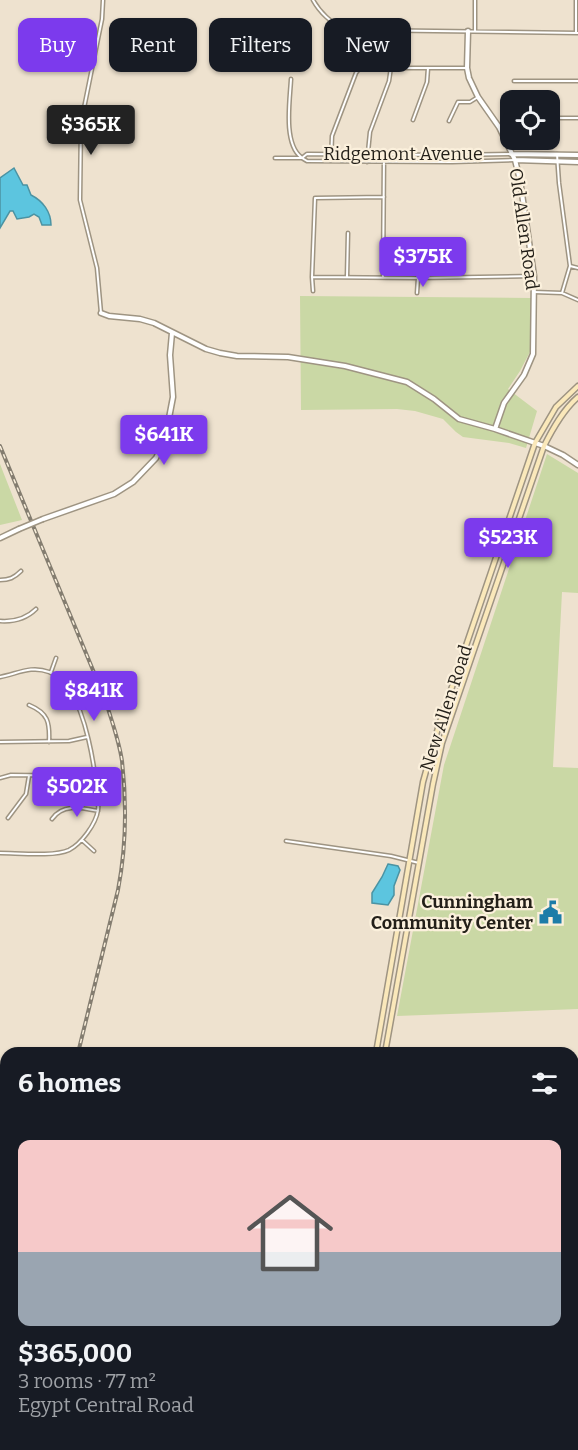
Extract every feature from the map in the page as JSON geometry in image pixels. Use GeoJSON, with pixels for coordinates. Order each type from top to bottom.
{"type":"FeatureCollection","features":[{"type":"Feature","properties":{"kind":"main road","name":"New Allen Road"},"geometry":{"type":"LineString","coordinates":[[377,1047],[423,782],[438,728],[535,443],[556,407],[578,386]]}},
{"type":"Feature","properties":{"kind":"main road","name":"New Allen Road"},"geometry":{"type":"LineString","coordinates":[[386,1047],[418,863],[442,743],[544,446],[553,427],[578,397]]}},
{"type":"Feature","properties":{"kind":"main road"},"geometry":{"type":"LineString","coordinates":[[492,569],[498,574],[496,585]]}},
{"type":"Feature","properties":{"kind":"street"},"geometry":{"type":"LineString","coordinates":[[103,0],[102,19],[81,123],[80,178],[80,200],[97,267],[101,312],[109,316],[140,319],[154,323],[206,349],[220,353],[237,356],[288,357],[345,366],[407,382],[434,399],[459,419],[544,446],[578,465]]}},
{"type":"Feature","properties":{"kind":"street"},"geometry":{"type":"LineString","coordinates":[[313,0],[335,24],[346,28],[577,33],[576,0]]}},
{"type":"Feature","properties":{"kind":"street"},"geometry":{"type":"LineString","coordinates":[[475,0],[475,31]]}},
{"type":"Feature","properties":{"kind":"street","name":"Old Allen Road"},"geometry":{"type":"LineString","coordinates":[[468,31],[468,78],[499,127],[515,160],[534,276],[533,354],[524,375],[504,403],[495,429]]}},
{"type":"Feature","properties":{"kind":"street"},"geometry":{"type":"LineString","coordinates":[[411,67],[467,68]]}},
{"type":"Feature","properties":{"kind":"street"},"geometry":{"type":"LineString","coordinates":[[413,120],[427,82],[428,67]]}},
{"type":"Feature","properties":{"kind":"street"},"geometry":{"type":"LineString","coordinates":[[331,160],[332,136],[357,72]]}},
{"type":"Feature","properties":{"kind":"street"},"geometry":{"type":"LineString","coordinates":[[367,162],[370,132],[390,72]]}},
{"type":"Feature","properties":{"kind":"street"},"geometry":{"type":"LineString","coordinates":[[291,80],[290,137],[297,154],[302,158]]}},
{"type":"Feature","properties":{"kind":"street"},"geometry":{"type":"LineString","coordinates":[[514,81],[578,81]]}},
{"type":"Feature","properties":{"kind":"street"},"geometry":{"type":"LineString","coordinates":[[449,121],[458,102],[470,102],[478,97]]}},
{"type":"Feature","properties":{"kind":"street"},"geometry":{"type":"LineString","coordinates":[[560,118],[578,118]]}},
{"type":"Feature","properties":{"kind":"street","name":"Ridgemont Avenue"},"geometry":{"type":"LineString","coordinates":[[302,158],[307,154],[578,155]]}},
{"type":"Feature","properties":{"kind":"street"},"geometry":{"type":"LineString","coordinates":[[557,154],[570,266],[562,293]]}},
{"type":"Feature","properties":{"kind":"street"},"geometry":{"type":"LineString","coordinates":[[383,277],[384,155]]}},
{"type":"Feature","properties":{"kind":"street","name":"Ridgemont Avenue"},"geometry":{"type":"LineString","coordinates":[[275,158],[367,162],[515,160],[578,162]]}},
{"type":"Feature","properties":{"kind":"street"},"geometry":{"type":"LineString","coordinates":[[314,291],[312,277],[315,198],[384,197]]}},
{"type":"Feature","properties":{"kind":"street"},"geometry":{"type":"LineString","coordinates":[[347,277],[348,234]]}},
{"type":"Feature","properties":{"kind":"street"},"geometry":{"type":"LineString","coordinates":[[570,266],[578,268]]}},
{"type":"Feature","properties":{"kind":"street"},"geometry":{"type":"LineString","coordinates":[[312,277],[534,276]]}},
{"type":"Feature","properties":{"kind":"street"},"geometry":{"type":"LineString","coordinates":[[417,293],[418,278]]}},
{"type":"Feature","properties":{"kind":"street"},"geometry":{"type":"LineString","coordinates":[[534,292],[562,293],[578,300]]}},
{"type":"Feature","properties":{"kind":"street"},"geometry":{"type":"LineString","coordinates":[[0,538],[43,519],[114,494],[133,482],[156,458],[165,439],[172,397],[170,355],[172,333]]}},
{"type":"Feature","properties":{"kind":"street"},"geometry":{"type":"LineString","coordinates":[[0,580],[13,578],[21,571]]}},
{"type":"Feature","properties":{"kind":"street"},"geometry":{"type":"LineString","coordinates":[[0,621],[15,622],[36,609]]}},
{"type":"Feature","properties":{"kind":"street"},"geometry":{"type":"LineString","coordinates":[[51,672],[56,658]]}},
{"type":"Feature","properties":{"kind":"street"},"geometry":{"type":"LineString","coordinates":[[0,677],[26,669],[39,669],[51,672],[70,690],[82,716],[88,737],[98,811],[91,828],[82,840],[70,849],[59,853],[0,853]]}},
{"type":"Feature","properties":{"kind":"street"},"geometry":{"type":"LineString","coordinates":[[29,705],[41,711],[47,718],[49,742]]}},
{"type":"Feature","properties":{"kind":"street"},"geometry":{"type":"LineString","coordinates":[[0,742],[69,741],[88,737]]}},
{"type":"Feature","properties":{"kind":"street"},"geometry":{"type":"LineString","coordinates":[[0,778],[11,775],[95,776]]}},
{"type":"Feature","properties":{"kind":"street"},"geometry":{"type":"LineString","coordinates":[[8,818],[26,794],[29,776]]}},
{"type":"Feature","properties":{"kind":"street"},"geometry":{"type":"LineString","coordinates":[[52,819],[56,813],[67,808],[98,811]]}},
{"type":"Feature","properties":{"kind":"street"},"geometry":{"type":"LineString","coordinates":[[82,840],[94,850]]}},
{"type":"Feature","properties":{"kind":"street"},"geometry":{"type":"LineString","coordinates":[[286,841],[418,863]]}},
{"type":"Feature","properties":{"kind":"green space"},"geometry":{"type":"Polygon","coordinates":[[[300,296],[531,298],[531,350],[508,389],[537,411],[526,448],[509,443],[463,437],[443,419],[415,411],[397,409],[301,410],[300,296]]]}},
{"type":"Feature","properties":{"kind":"green space"},"geometry":{"type":"Polygon","coordinates":[[[547,454],[578,473],[578,593],[562,592],[553,767],[578,768],[578,1009],[397,1016],[444,765],[547,454]]]}},
{"type":"Feature","properties":{"kind":"green space"},"geometry":{"type":"Polygon","coordinates":[[[0,464],[22,520],[0,525],[0,464]]]}},
{"type":"Feature","properties":{"kind":"water"},"geometry":{"type":"Polygon","coordinates":[[[14,168],[23,185],[27,185],[31,195],[46,207],[51,225],[42,225],[39,217],[34,214],[17,219],[13,211],[10,211],[0,228],[0,178],[14,168]]]}},
{"type":"Feature","properties":{"kind":"water"},"geometry":{"type":"Polygon","coordinates":[[[388,864],[398,866],[400,870],[394,886],[394,895],[388,905],[372,903],[372,893],[388,864]]]}},
{"type":"Feature","properties":{"kind":"railway"},"geometry":{"type":"LineString","coordinates":[[0,446],[105,699],[122,761],[125,826],[121,874],[79,1047]]}},
{"type":"Feature","properties":{"kind":"place","name":"Cunningham Community Center"},"geometry":{"type":"Point","coordinates":[551,912]}}]}
